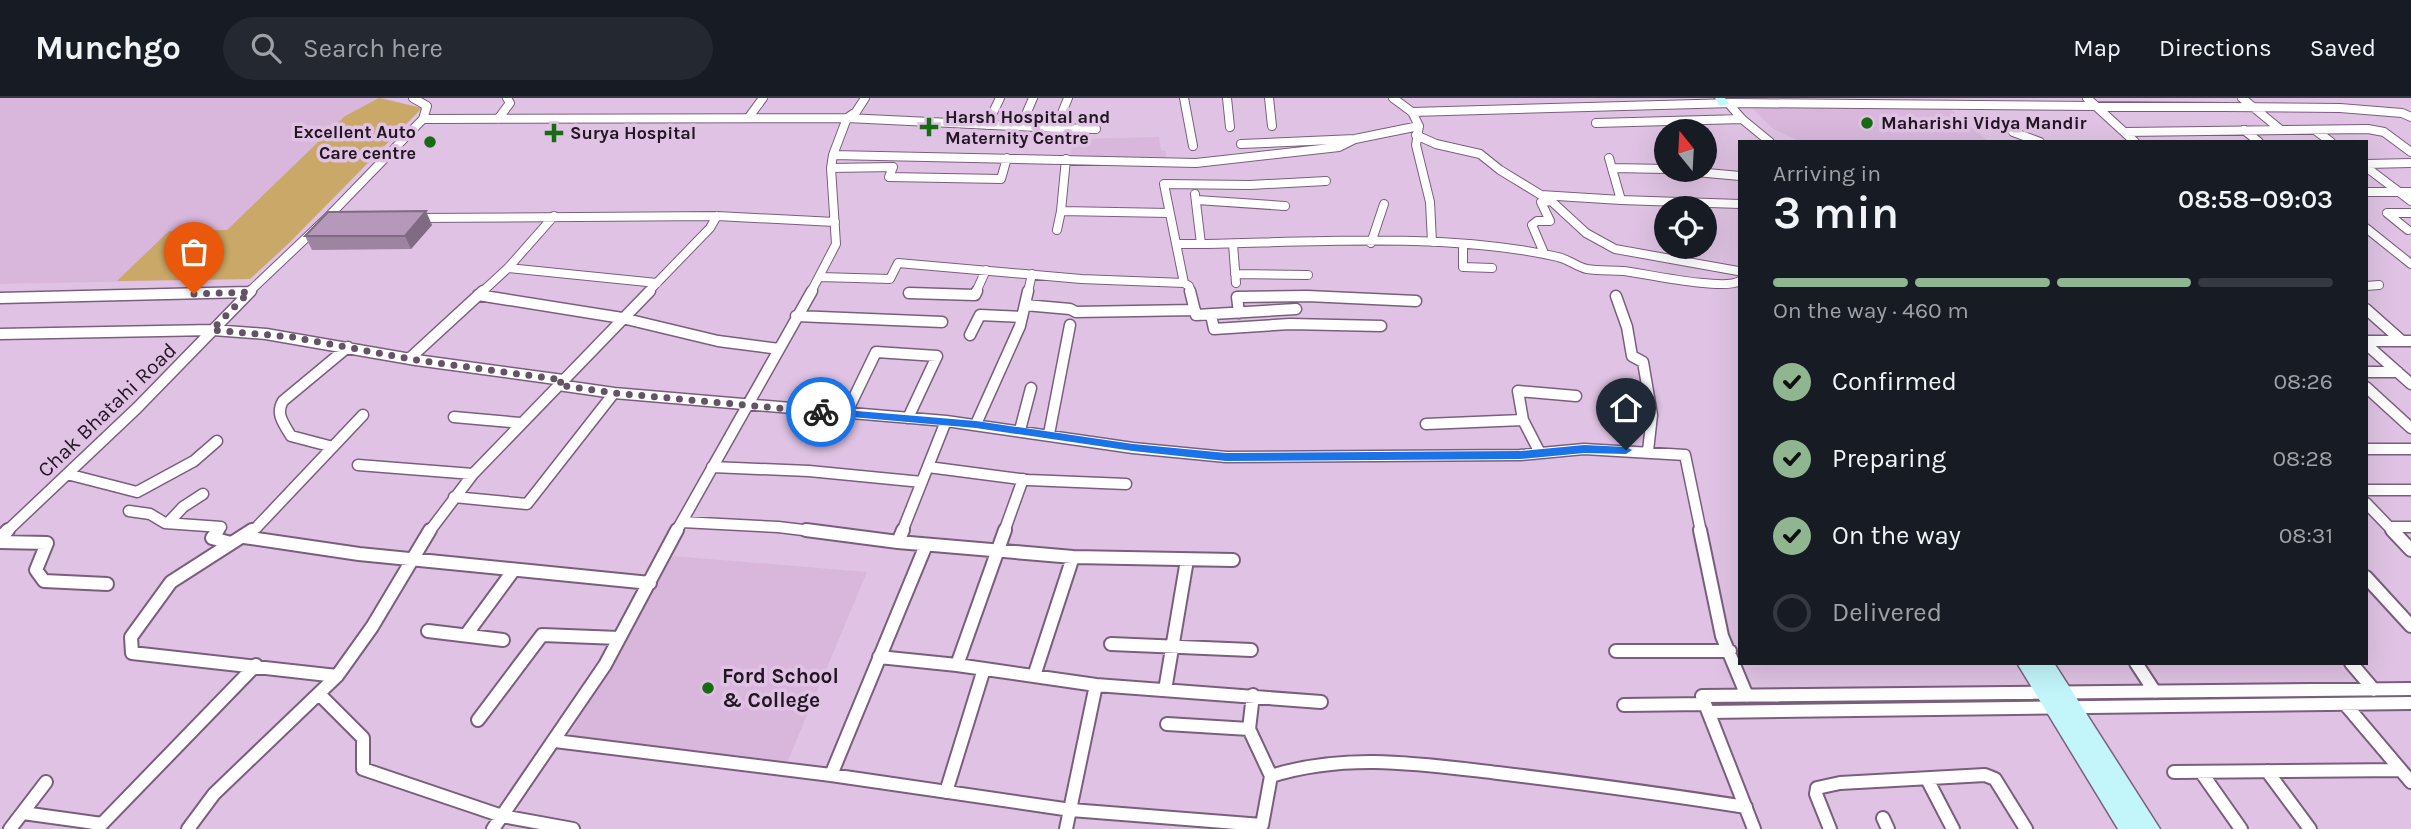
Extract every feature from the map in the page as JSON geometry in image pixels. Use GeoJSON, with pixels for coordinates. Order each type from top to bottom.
{"type":"FeatureCollection","features":[{"type":"Feature","properties":{"kind":"street"},"geometry":{"type":"LineString","coordinates":[[412,98],[427,106],[423,119],[847,118],[1096,129]]}},
{"type":"Feature","properties":{"kind":"street"},"geometry":{"type":"LineString","coordinates":[[498,119],[510,103],[507,98]]}},
{"type":"Feature","properties":{"kind":"street"},"geometry":{"type":"LineString","coordinates":[[749,117],[763,98]]}},
{"type":"Feature","properties":{"kind":"street"},"geometry":{"type":"LineString","coordinates":[[493,829],[555,741],[619,638],[820,277],[836,244],[831,168],[834,155],[847,118],[856,112],[865,98]]}},
{"type":"Feature","properties":{"kind":"street"},"geometry":{"type":"LineString","coordinates":[[987,125],[1000,98]]}},
{"type":"Feature","properties":{"kind":"street"},"geometry":{"type":"LineString","coordinates":[[1021,126],[1033,98]]}},
{"type":"Feature","properties":{"kind":"street"},"geometry":{"type":"LineString","coordinates":[[1056,128],[1068,98]]}},
{"type":"Feature","properties":{"kind":"street"},"geometry":{"type":"LineString","coordinates":[[1184,98],[1193,146]]}},
{"type":"Feature","properties":{"kind":"street"},"geometry":{"type":"LineString","coordinates":[[1227,98],[1230,127]]}},
{"type":"Feature","properties":{"kind":"street"},"geometry":{"type":"LineString","coordinates":[[1269,98],[1272,126]]}},
{"type":"Feature","properties":{"kind":"street"},"geometry":{"type":"LineString","coordinates":[[1393,98],[1412,112],[1419,125],[1416,135],[1421,175],[1430,201],[1432,242]]}},
{"type":"Feature","properties":{"kind":"street"},"geometry":{"type":"LineString","coordinates":[[1583,98],[1589,107]]}},
{"type":"Feature","properties":{"kind":"street"},"geometry":{"type":"LineString","coordinates":[[2087,98],[2133,140]]}},
{"type":"Feature","properties":{"kind":"street"},"geometry":{"type":"LineString","coordinates":[[2242,98],[2281,130]]}},
{"type":"Feature","properties":{"kind":"street"},"geometry":{"type":"LineString","coordinates":[[2320,98],[2340,108]]}},
{"type":"Feature","properties":{"kind":"street"},"geometry":{"type":"LineString","coordinates":[[1727,101],[1741,119],[1767,140]]}},
{"type":"Feature","properties":{"kind":"street"},"geometry":{"type":"LineString","coordinates":[[1412,112],[1658,105],[1668,102],[1880,101],[2340,108],[2402,113],[2411,117]]}},
{"type":"Feature","properties":{"kind":"street"},"geometry":{"type":"LineString","coordinates":[[1658,105],[1670,119]]}},
{"type":"Feature","properties":{"kind":"street","name":"Chak Bhatahi Road"},"geometry":{"type":"LineString","coordinates":[[0,540],[137,408],[423,119]]}},
{"type":"Feature","properties":{"kind":"street"},"geometry":{"type":"LineString","coordinates":[[1717,120],[1741,119]]}},
{"type":"Feature","properties":{"kind":"street"},"geometry":{"type":"LineString","coordinates":[[1596,123],[1654,122]]}},
{"type":"Feature","properties":{"kind":"street"},"geometry":{"type":"LineString","coordinates":[[1241,144],[1355,139],[1419,125]]}},
{"type":"Feature","properties":{"kind":"street"},"geometry":{"type":"LineString","coordinates":[[2202,130],[2213,140]]}},
{"type":"Feature","properties":{"kind":"street"},"geometry":{"type":"LineString","coordinates":[[2244,130],[2256,140]]}},
{"type":"Feature","properties":{"kind":"street"},"geometry":{"type":"LineString","coordinates":[[2315,130],[2328,140]]}},
{"type":"Feature","properties":{"kind":"street"},"geometry":{"type":"LineString","coordinates":[[2125,132],[2377,130],[2388,134],[2411,152]]}},
{"type":"Feature","properties":{"kind":"street"},"geometry":{"type":"LineString","coordinates":[[2013,132],[2035,140]]}},
{"type":"Feature","properties":{"kind":"street"},"geometry":{"type":"LineString","coordinates":[[1416,135],[1436,144],[1480,154],[1527,188],[1550,200],[1586,233],[1615,249],[1738,276]]}},
{"type":"Feature","properties":{"kind":"street"},"geometry":{"type":"LineString","coordinates":[[834,155],[1216,162],[1339,147],[1355,139]]}},
{"type":"Feature","properties":{"kind":"street"},"geometry":{"type":"LineString","coordinates":[[897,156],[889,177],[1001,179],[1007,158]]}},
{"type":"Feature","properties":{"kind":"street"},"geometry":{"type":"LineString","coordinates":[[1609,158],[1621,200]]}},
{"type":"Feature","properties":{"kind":"street"},"geometry":{"type":"LineString","coordinates":[[1057,230],[1066,159]]}},
{"type":"Feature","properties":{"kind":"street"},"geometry":{"type":"LineString","coordinates":[[2368,166],[2411,163]]}},
{"type":"Feature","properties":{"kind":"street"},"geometry":{"type":"LineString","coordinates":[[831,168],[893,167]]}},
{"type":"Feature","properties":{"kind":"street"},"geometry":{"type":"LineString","coordinates":[[1613,168],[1654,169]]}},
{"type":"Feature","properties":{"kind":"street"},"geometry":{"type":"LineString","coordinates":[[2368,168],[2411,201]]}},
{"type":"Feature","properties":{"kind":"street"},"geometry":{"type":"LineString","coordinates":[[1717,176],[1738,179]]}},
{"type":"Feature","properties":{"kind":"street"},"geometry":{"type":"LineString","coordinates":[[1184,283],[1164,184],[1326,181]]}},
{"type":"Feature","properties":{"kind":"street"},"geometry":{"type":"LineString","coordinates":[[1192,185],[1197,200],[1201,244]]}},
{"type":"Feature","properties":{"kind":"street"},"geometry":{"type":"LineString","coordinates":[[2368,192],[2411,192]]}},
{"type":"Feature","properties":{"kind":"street"},"geometry":{"type":"LineString","coordinates":[[1197,200],[1285,206]]}},
{"type":"Feature","properties":{"kind":"street"},"geometry":{"type":"LineString","coordinates":[[1544,253],[1532,225],[1537,221],[1550,221],[1541,202],[1621,200],[1738,204]]}},
{"type":"Feature","properties":{"kind":"street"},"geometry":{"type":"LineString","coordinates":[[1371,243],[1384,204]]}},
{"type":"Feature","properties":{"kind":"street"},"geometry":{"type":"LineString","coordinates":[[1061,211],[1169,213]]}},
{"type":"Feature","properties":{"kind":"street"},"geometry":{"type":"LineString","coordinates":[[2408,230],[2387,213],[2411,214]]}},
{"type":"Feature","properties":{"kind":"street"},"geometry":{"type":"LineString","coordinates":[[409,359],[508,268],[554,216]]}},
{"type":"Feature","properties":{"kind":"street"},"geometry":{"type":"LineString","coordinates":[[407,218],[717,216],[835,222]]}},
{"type":"Feature","properties":{"kind":"street"},"geometry":{"type":"LineString","coordinates":[[188,829],[214,794],[337,676],[372,627],[411,559],[473,474],[710,228],[717,216]]}},
{"type":"Feature","properties":{"kind":"street"},"geometry":{"type":"LineString","coordinates":[[326,219],[340,219]]}},
{"type":"Feature","properties":{"kind":"street"},"geometry":{"type":"LineString","coordinates":[[2368,230],[2411,264]]}},
{"type":"Feature","properties":{"kind":"street"},"geometry":{"type":"LineString","coordinates":[[1178,244],[1432,242],[1544,253],[1578,262],[1585,269],[1615,269],[1697,284],[1738,276]]}},
{"type":"Feature","properties":{"kind":"street"},"geometry":{"type":"LineString","coordinates":[[1233,244],[1235,279],[1308,275]]}},
{"type":"Feature","properties":{"kind":"street"},"geometry":{"type":"LineString","coordinates":[[1463,245],[1463,267],[1492,268]]}},
{"type":"Feature","properties":{"kind":"street"},"geometry":{"type":"LineString","coordinates":[[820,277],[890,279],[898,263],[1184,283],[1189,286],[1196,315],[1296,309]]}},
{"type":"Feature","properties":{"kind":"street"},"geometry":{"type":"LineString","coordinates":[[508,268],[657,283]]}},
{"type":"Feature","properties":{"kind":"street"},"geometry":{"type":"LineString","coordinates":[[909,293],[975,295],[986,270]]}},
{"type":"Feature","properties":{"kind":"street"},"geometry":{"type":"LineString","coordinates":[[976,424],[1022,317],[1032,274]]}},
{"type":"Feature","properties":{"kind":"street"},"geometry":{"type":"LineString","coordinates":[[2368,286],[2379,285]]}},
{"type":"Feature","properties":{"kind":"street"},"geometry":{"type":"LineString","coordinates":[[0,298],[249,292]]}},
{"type":"Feature","properties":{"kind":"street"},"geometry":{"type":"LineString","coordinates":[[478,295],[622,318],[718,341],[779,349]]}},
{"type":"Feature","properties":{"kind":"street"},"geometry":{"type":"LineString","coordinates":[[1296,296],[1297,325]]}},
{"type":"Feature","properties":{"kind":"street"},"geometry":{"type":"LineString","coordinates":[[1239,313],[1237,297],[1296,296],[1416,301]]}},
{"type":"Feature","properties":{"kind":"street"},"geometry":{"type":"LineString","coordinates":[[1616,296],[1627,327],[1632,356],[1643,362],[1652,415],[1648,451]]}},
{"type":"Feature","properties":{"kind":"street"},"geometry":{"type":"LineString","coordinates":[[1025,305],[1070,309],[1076,312],[1195,310]]}},
{"type":"Feature","properties":{"kind":"street"},"geometry":{"type":"LineString","coordinates":[[2368,311],[2408,341]]}},
{"type":"Feature","properties":{"kind":"street"},"geometry":{"type":"LineString","coordinates":[[970,335],[981,315],[1022,317]]}},
{"type":"Feature","properties":{"kind":"street"},"geometry":{"type":"LineString","coordinates":[[1211,315],[1214,329],[1262,324],[1381,326]]}},
{"type":"Feature","properties":{"kind":"street"},"geometry":{"type":"LineString","coordinates":[[796,317],[942,322]]}},
{"type":"Feature","properties":{"kind":"street"},"geometry":{"type":"LineString","coordinates":[[1049,434],[1070,325]]}},
{"type":"Feature","properties":{"kind":"street"},"geometry":{"type":"LineString","coordinates":[[0,334],[212,330],[292,337],[614,393],[976,424],[1133,448],[1226,457],[1540,453],[1584,449],[1685,455],[1722,636],[1747,695]]}},
{"type":"Feature","properties":{"kind":"street"},"geometry":{"type":"LineString","coordinates":[[2368,342],[2408,341]]}},
{"type":"Feature","properties":{"kind":"street"},"geometry":{"type":"LineString","coordinates":[[2368,344],[2411,384]]}},
{"type":"Feature","properties":{"kind":"street"},"geometry":{"type":"LineString","coordinates":[[333,447],[291,436],[281,420],[279,408],[283,401],[348,347]]}},
{"type":"Feature","properties":{"kind":"street"},"geometry":{"type":"LineString","coordinates":[[846,414],[876,352],[937,356],[908,418]]}},
{"type":"Feature","properties":{"kind":"street"},"geometry":{"type":"LineString","coordinates":[[2368,372],[2398,372]]}},
{"type":"Feature","properties":{"kind":"street"},"geometry":{"type":"LineString","coordinates":[[1020,430],[1031,388]]}},
{"type":"Feature","properties":{"kind":"street"},"geometry":{"type":"LineString","coordinates":[[2368,389],[2411,428]]}},
{"type":"Feature","properties":{"kind":"street"},"geometry":{"type":"LineString","coordinates":[[1540,453],[1523,420],[1518,391],[1576,396]]}},
{"type":"Feature","properties":{"kind":"street"},"geometry":{"type":"LineString","coordinates":[[454,497],[527,504],[614,393]]}},
{"type":"Feature","properties":{"kind":"street"},"geometry":{"type":"LineString","coordinates":[[337,676],[256,665],[139,655],[132,653],[130,647],[131,637],[172,582],[244,537],[267,518],[363,415]]}},
{"type":"Feature","properties":{"kind":"street"},"geometry":{"type":"LineString","coordinates":[[454,417],[520,423]]}},
{"type":"Feature","properties":{"kind":"street"},"geometry":{"type":"LineString","coordinates":[[1426,424],[1523,420]]}},
{"type":"Feature","properties":{"kind":"street"},"geometry":{"type":"LineString","coordinates":[[898,542],[946,421]]}},
{"type":"Feature","properties":{"kind":"street"},"geometry":{"type":"LineString","coordinates":[[67,474],[137,492],[194,461],[217,441]]}},
{"type":"Feature","properties":{"kind":"street"},"geometry":{"type":"LineString","coordinates":[[2368,449],[2411,449]]}},
{"type":"Feature","properties":{"kind":"street"},"geometry":{"type":"LineString","coordinates":[[358,465],[473,474]]}},
{"type":"Feature","properties":{"kind":"street"},"geometry":{"type":"LineString","coordinates":[[712,467],[809,471],[922,482]]}},
{"type":"Feature","properties":{"kind":"street"},"geometry":{"type":"LineString","coordinates":[[928,467],[1023,479],[1126,484]]}},
{"type":"Feature","properties":{"kind":"street"},"geometry":{"type":"LineString","coordinates":[[957,665],[1023,479]]}},
{"type":"Feature","properties":{"kind":"street"},"geometry":{"type":"LineString","coordinates":[[2368,490],[2411,490]]}},
{"type":"Feature","properties":{"kind":"street"},"geometry":{"type":"LineString","coordinates":[[168,523],[183,507],[203,494]]}},
{"type":"Feature","properties":{"kind":"street"},"geometry":{"type":"LineString","coordinates":[[2368,505],[2411,550]]}},
{"type":"Feature","properties":{"kind":"street"},"geometry":{"type":"LineString","coordinates":[[129,511],[150,514],[168,523],[221,527],[212,538],[232,543]]}},
{"type":"Feature","properties":{"kind":"street"},"geometry":{"type":"LineString","coordinates":[[682,522],[778,527],[999,551],[1073,556],[1233,560]]}},
{"type":"Feature","properties":{"kind":"street"},"geometry":{"type":"LineString","coordinates":[[2389,527],[2411,527]]}},
{"type":"Feature","properties":{"kind":"street"},"geometry":{"type":"LineString","coordinates":[[244,537],[359,554],[649,583]]}},
{"type":"Feature","properties":{"kind":"street"},"geometry":{"type":"LineString","coordinates":[[0,540],[47,543],[36,570],[44,581],[107,584]]}},
{"type":"Feature","properties":{"kind":"street"},"geometry":{"type":"LineString","coordinates":[[831,775],[926,545]]}},
{"type":"Feature","properties":{"kind":"street"},"geometry":{"type":"LineString","coordinates":[[1034,676],[1073,556]]}},
{"type":"Feature","properties":{"kind":"street"},"geometry":{"type":"LineString","coordinates":[[1165,690],[1187,560]]}},
{"type":"Feature","properties":{"kind":"street"},"geometry":{"type":"LineString","coordinates":[[466,635],[513,571]]}},
{"type":"Feature","properties":{"kind":"street"},"geometry":{"type":"LineString","coordinates":[[2368,579],[2411,626]]}},
{"type":"Feature","properties":{"kind":"street"},"geometry":{"type":"LineString","coordinates":[[428,631],[503,640]]}},
{"type":"Feature","properties":{"kind":"street"},"geometry":{"type":"LineString","coordinates":[[478,720],[542,635],[619,638]]}},
{"type":"Feature","properties":{"kind":"street"},"geometry":{"type":"LineString","coordinates":[[1111,644],[1251,650]]}},
{"type":"Feature","properties":{"kind":"street"},"geometry":{"type":"LineString","coordinates":[[1616,651],[1730,651]]}},
{"type":"Feature","properties":{"kind":"street"},"geometry":{"type":"LineString","coordinates":[[879,657],[1096,685],[1321,702]]}},
{"type":"Feature","properties":{"kind":"street"},"geometry":{"type":"LineString","coordinates":[[23,813],[99,826],[256,665]]}},
{"type":"Feature","properties":{"kind":"street"},"geometry":{"type":"LineString","coordinates":[[2028,665],[2058,700],[2150,829]]}},
{"type":"Feature","properties":{"kind":"street"},"geometry":{"type":"LineString","coordinates":[[2046,665],[2058,700],[2129,829]]}},
{"type":"Feature","properties":{"kind":"street"},"geometry":{"type":"LineString","coordinates":[[2137,665],[2155,692]]}},
{"type":"Feature","properties":{"kind":"street"},"geometry":{"type":"LineString","coordinates":[[2353,665],[2374,690]]}},
{"type":"Feature","properties":{"kind":"street"},"geometry":{"type":"LineString","coordinates":[[946,792],[984,669]]}},
{"type":"Feature","properties":{"kind":"street"},"geometry":{"type":"LineString","coordinates":[[1066,829],[1096,685]]}},
{"type":"Feature","properties":{"kind":"street"},"geometry":{"type":"LineString","coordinates":[[1624,705],[2058,700],[2155,692],[2411,689]]}},
{"type":"Feature","properties":{"kind":"street"},"geometry":{"type":"LineString","coordinates":[[320,695],[363,738],[363,769],[502,816],[573,829]]}},
{"type":"Feature","properties":{"kind":"street"},"geometry":{"type":"LineString","coordinates":[[555,741],[831,775],[1163,823],[1262,825],[1271,776],[1250,730],[1253,695]]}},
{"type":"Feature","properties":{"kind":"street"},"geometry":{"type":"LineString","coordinates":[[1705,704],[1747,695],[2411,703]]}},
{"type":"Feature","properties":{"kind":"street"},"geometry":{"type":"LineString","coordinates":[[1705,704],[1754,829]]}},
{"type":"Feature","properties":{"kind":"street"},"geometry":{"type":"LineString","coordinates":[[2345,704],[2411,782]]}},
{"type":"Feature","properties":{"kind":"street"},"geometry":{"type":"LineString","coordinates":[[1167,724],[1250,730]]}},
{"type":"Feature","properties":{"kind":"street"},"geometry":{"type":"LineString","coordinates":[[1271,776],[1288,769],[1331,762],[1399,762],[1622,787],[1746,807]]}},
{"type":"Feature","properties":{"kind":"street"},"geometry":{"type":"LineString","coordinates":[[2174,772],[2401,770]]}},
{"type":"Feature","properties":{"kind":"street"},"geometry":{"type":"LineString","coordinates":[[2267,771],[2310,829]]}},
{"type":"Feature","properties":{"kind":"street"},"geometry":{"type":"LineString","coordinates":[[2202,772],[2241,829]]}},
{"type":"Feature","properties":{"kind":"street"},"geometry":{"type":"LineString","coordinates":[[1830,829],[1816,794],[1817,788],[1840,783],[1985,775],[1995,779],[2026,829]]}},
{"type":"Feature","properties":{"kind":"street"},"geometry":{"type":"LineString","coordinates":[[1927,779],[1953,829]]}},
{"type":"Feature","properties":{"kind":"street"},"geometry":{"type":"LineString","coordinates":[[10,829],[46,782]]}},
{"type":"Feature","properties":{"kind":"shaded area"},"geometry":{"type":"Polygon","coordinates":[[[0,98],[383,98],[422,108],[250,279],[0,284],[0,98]]]}},
{"type":"Feature","properties":{"kind":"shaded area"},"geometry":{"type":"Polygon","coordinates":[[[379,98],[422,108],[250,279],[117,281],[169,231],[227,230],[345,116],[379,98]]]}},
{"type":"Feature","properties":{"kind":"shaded area","name":"Maharishi Vidya Mandir"},"geometry":{"type":"Polygon","coordinates":[[[1749,105],[1949,108],[1987,140],[1798,140],[1773,129],[1749,105]]]}},
{"type":"Feature","properties":{"kind":"shaded area"},"geometry":{"type":"Polygon","coordinates":[[[1159,137],[1161,150],[1166,151],[1166,157],[1070,157],[1074,139],[1159,137]]]}},
{"type":"Feature","properties":{"kind":"shaded area","name":"Ford School & College"},"geometry":{"type":"Polygon","coordinates":[[[673,556],[867,572],[787,763],[569,735],[673,556]]]}},
{"type":"Feature","properties":{"kind":"building"},"geometry":{"type":"Polygon","coordinates":[[[426,211],[405,236],[305,236],[328,212],[426,211]]]}},
{"type":"Feature","properties":{"kind":"way so far"},"geometry":{"type":"LineString","coordinates":[[194,294],[249,292],[212,330],[292,337],[416,360],[563,380],[558,385],[614,393],[821,412]]}},
{"type":"Feature","properties":{"kind":"place","name":"Maharishi Vidya Mandir"},"geometry":{"type":"Point","coordinates":[1867,123]}},
{"type":"Feature","properties":{"kind":"place","name":"Harsh Hospital and Maternity Centre"},"geometry":{"type":"Point","coordinates":[929,127]}},
{"type":"Feature","properties":{"kind":"place","name":"Surya Hospital"},"geometry":{"type":"Point","coordinates":[554,133]}},
{"type":"Feature","properties":{"kind":"place","name":"Excellent Auto Care centre"},"geometry":{"type":"Point","coordinates":[430,142]}},
{"type":"Feature","properties":{"kind":"place","name":"Ford School & College"},"geometry":{"type":"Point","coordinates":[708,688]}},
{"type":"Feature","properties":{"kind":"route"},"geometry":{"type":"LineString","coordinates":[[821,412],[976,424],[1133,448],[1226,457],[1520,455],[1584,449],[1626,450]]}}]}
